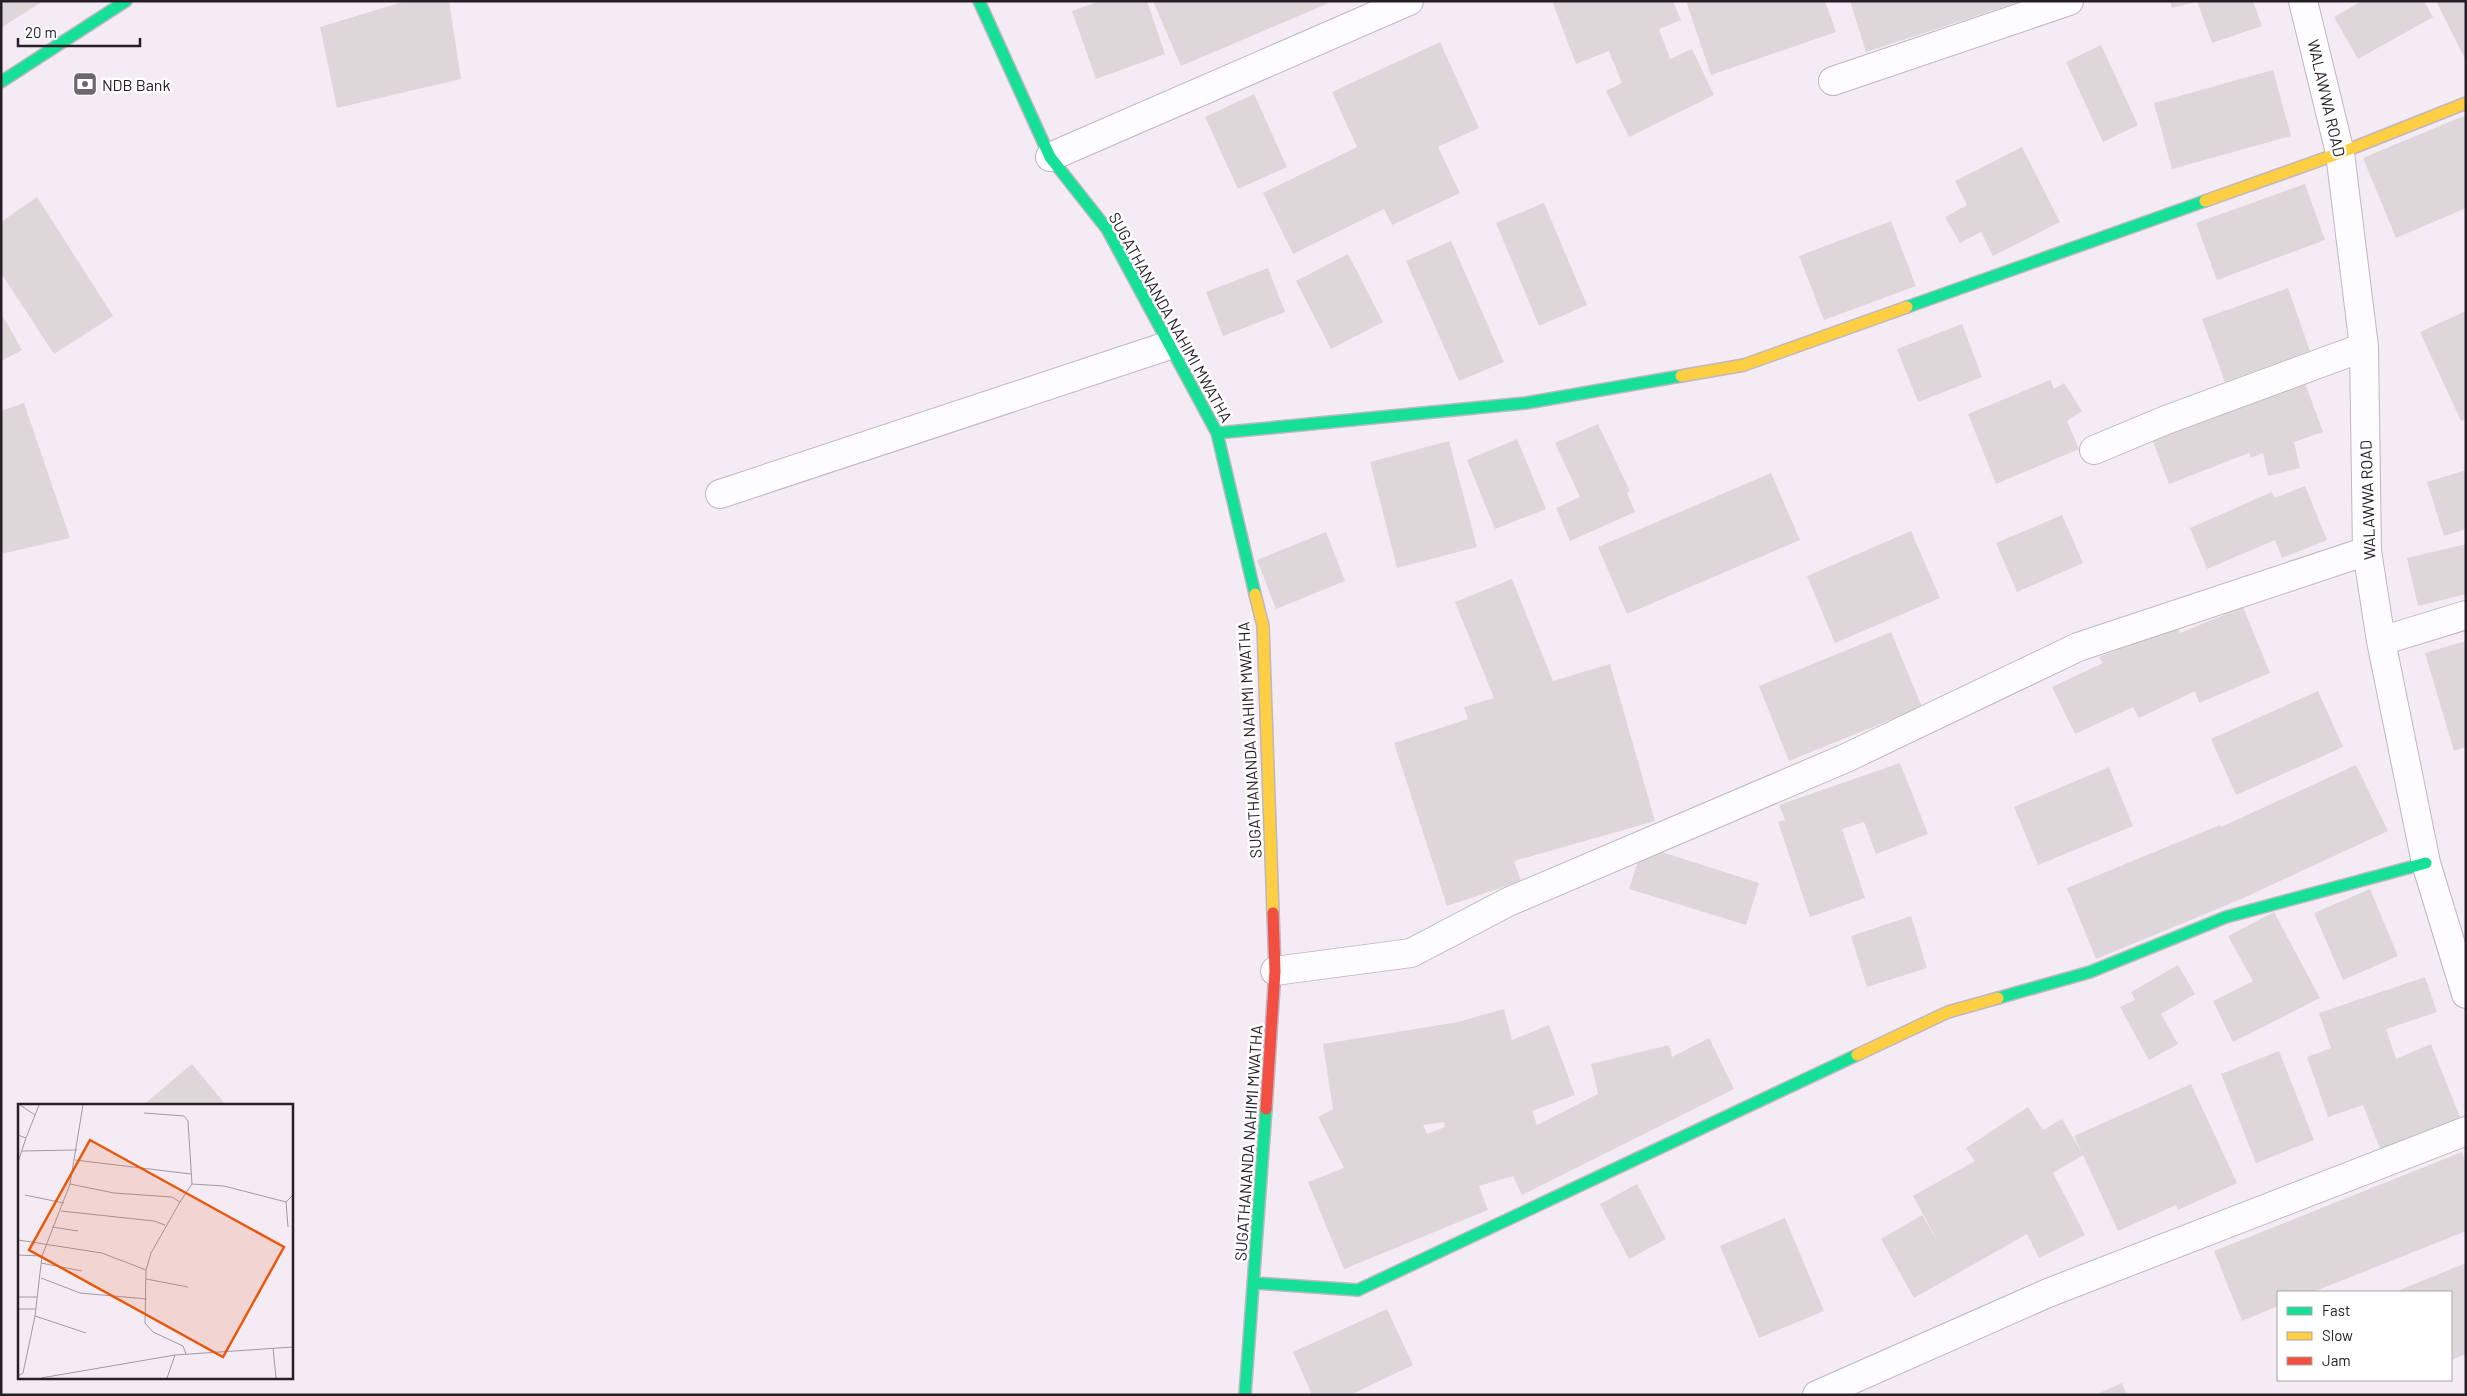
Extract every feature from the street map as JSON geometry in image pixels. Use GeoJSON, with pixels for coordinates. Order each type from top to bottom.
{"type":"FeatureCollection","features":[{"type":"Feature","properties":{"kind":"main road"},"geometry":{"type":"LineString","coordinates":[[1,82],[126,1]]}},
{"type":"Feature","properties":{"kind":"main road","name":"SUGATHANANDA NAHIMI MWATHA"},"geometry":{"type":"LineString","coordinates":[[978,1],[1050,157],[1108,229],[1218,433],[1263,626],[1275,971],[1255,1283],[1245,1395]]}},
{"type":"Feature","properties":{"kind":"main road"},"geometry":{"type":"LineString","coordinates":[[1218,433],[1526,403],[1744,365],[2340,153],[2466,103]]}},
{"type":"Feature","properties":{"kind":"main road"},"geometry":{"type":"LineString","coordinates":[[1255,1283],[1358,1290],[1948,1012],[2090,972],[2226,917],[2426,863]]}},
{"type":"Feature","properties":{"kind":"street"},"geometry":{"type":"LineString","coordinates":[[1050,157],[1409,1]]}},
{"type":"Feature","properties":{"kind":"street"},"geometry":{"type":"LineString","coordinates":[[1832,82],[2068,1]]}},
{"type":"Feature","properties":{"kind":"street","name":"WALAWWA ROAD"},"geometry":{"type":"LineString","coordinates":[[2309,3],[2340,153],[2364,347],[2367,552],[2381,641],[2426,863],[2466,994]]}},
{"type":"Feature","properties":{"kind":"street"},"geometry":{"type":"LineString","coordinates":[[720,494],[1170,345]]}},
{"type":"Feature","properties":{"kind":"street"},"geometry":{"type":"LineString","coordinates":[[2094,450],[2166,420],[2364,347]]}},
{"type":"Feature","properties":{"kind":"street"},"geometry":{"type":"LineString","coordinates":[[1275,971],[1410,953],[1508,902],[1846,758],[2078,647],[2367,552]]}},
{"type":"Feature","properties":{"kind":"street"},"geometry":{"type":"LineString","coordinates":[[2381,641],[2466,616]]}},
{"type":"Feature","properties":{"kind":"street"},"geometry":{"type":"LineString","coordinates":[[1817,1395],[2048,1293],[2466,1131]]}},
{"type":"Feature","properties":{"kind":"building"},"geometry":{"type":"Polygon","coordinates":[[[1,1],[43,1],[1,28],[1,1]]]}},
{"type":"Feature","properties":{"kind":"building"},"geometry":{"type":"Polygon","coordinates":[[[406,1],[449,1],[461,79],[337,108],[320,27],[406,1]]]}},
{"type":"Feature","properties":{"kind":"building"},"geometry":{"type":"Polygon","coordinates":[[[1100,1],[1147,1],[1165,54],[1096,79],[1072,11],[1100,1]]]}},
{"type":"Feature","properties":{"kind":"building"},"geometry":{"type":"Polygon","coordinates":[[[1153,1],[1328,1],[1329,3],[1181,66],[1153,1]]]}},
{"type":"Feature","properties":{"kind":"building"},"geometry":{"type":"Polygon","coordinates":[[[1552,1],[1673,1],[1681,20],[1659,29],[1670,59],[1692,49],[1714,95],[1629,137],[1606,91],[1622,83],[1609,51],[1576,64],[1552,1]]]}},
{"type":"Feature","properties":{"kind":"building"},"geometry":{"type":"Polygon","coordinates":[[[1686,1],[1825,1],[1836,32],[1711,75],[1686,1]]]}},
{"type":"Feature","properties":{"kind":"building"},"geometry":{"type":"Polygon","coordinates":[[[1850,1],[2019,1],[2019,2],[1866,52],[1850,1]]]}},
{"type":"Feature","properties":{"kind":"building"},"geometry":{"type":"Polygon","coordinates":[[[2170,1],[2195,1],[2196,2],[2172,8],[2170,1]]]}},
{"type":"Feature","properties":{"kind":"building"},"geometry":{"type":"Polygon","coordinates":[[[2197,1],[2253,1],[2262,26],[2212,43],[2197,1]]]}},
{"type":"Feature","properties":{"kind":"building"},"geometry":{"type":"Polygon","coordinates":[[[2362,1],[2424,1],[2433,17],[2358,59],[2334,17],[2362,1]]]}},
{"type":"Feature","properties":{"kind":"building"},"geometry":{"type":"Polygon","coordinates":[[[2436,1],[2466,1],[2466,61],[2436,1]]]}},
{"type":"Feature","properties":{"kind":"building"},"geometry":{"type":"Polygon","coordinates":[[[1440,42],[1479,128],[1438,147],[1460,193],[1392,225],[1384,209],[1293,254],[1263,193],[1357,147],[1332,92],[1440,42]]]}},
{"type":"Feature","properties":{"kind":"building"},"geometry":{"type":"Polygon","coordinates":[[[2101,45],[2138,125],[2103,142],[2066,62],[2101,45]]]}},
{"type":"Feature","properties":{"kind":"building"},"geometry":{"type":"Polygon","coordinates":[[[2273,70],[2291,136],[2172,169],[2154,103],[2273,70]]]}},
{"type":"Feature","properties":{"kind":"building"},"geometry":{"type":"Polygon","coordinates":[[[1254,94],[1287,167],[1238,189],[1205,117],[1254,94]]]}},
{"type":"Feature","properties":{"kind":"building"},"geometry":{"type":"Polygon","coordinates":[[[2466,115],[2466,208],[2396,238],[2363,158],[2466,115]]]}},
{"type":"Feature","properties":{"kind":"building"},"geometry":{"type":"Polygon","coordinates":[[[2022,147],[2060,222],[1993,256],[1981,232],[1960,243],[1945,217],[1967,205],[1955,181],[2022,147]]]}},
{"type":"Feature","properties":{"kind":"building"},"geometry":{"type":"Polygon","coordinates":[[[2305,184],[2325,240],[2217,280],[2196,223],[2305,184]]]}},
{"type":"Feature","properties":{"kind":"building"},"geometry":{"type":"Polygon","coordinates":[[[37,197],[113,316],[54,354],[1,273],[1,222],[37,197]]]}},
{"type":"Feature","properties":{"kind":"building"},"geometry":{"type":"Polygon","coordinates":[[[1544,203],[1587,305],[1539,326],[1496,223],[1544,203]]]}},
{"type":"Feature","properties":{"kind":"building"},"geometry":{"type":"Polygon","coordinates":[[[1891,221],[1916,286],[1824,320],[1799,256],[1891,221]]]}},
{"type":"Feature","properties":{"kind":"building"},"geometry":{"type":"Polygon","coordinates":[[[1451,241],[1504,362],[1459,381],[1406,261],[1451,241]]]}},
{"type":"Feature","properties":{"kind":"building"},"geometry":{"type":"Polygon","coordinates":[[[1348,254],[1383,322],[1331,349],[1296,281],[1348,254]]]}},
{"type":"Feature","properties":{"kind":"building"},"geometry":{"type":"Polygon","coordinates":[[[1268,268],[1285,312],[1223,336],[1206,292],[1268,268]]]}},
{"type":"Feature","properties":{"kind":"building"},"geometry":{"type":"Polygon","coordinates":[[[2288,288],[2310,351],[2225,382],[2202,319],[2288,288]]]}},
{"type":"Feature","properties":{"kind":"building"},"geometry":{"type":"Polygon","coordinates":[[[2466,311],[2466,419],[2461,421],[2420,332],[2466,311]]]}},
{"type":"Feature","properties":{"kind":"building"},"geometry":{"type":"Polygon","coordinates":[[[1,313],[22,350],[1,361],[1,313]]]}},
{"type":"Feature","properties":{"kind":"building"},"geometry":{"type":"Polygon","coordinates":[[[1962,324],[1982,377],[1918,402],[1897,349],[1962,324]]]}},
{"type":"Feature","properties":{"kind":"building"},"geometry":{"type":"Polygon","coordinates":[[[2050,380],[2054,389],[2064,383],[2082,411],[2067,421],[2079,449],[1996,484],[1968,414],[2050,380]]]}},
{"type":"Feature","properties":{"kind":"building"},"geometry":{"type":"Polygon","coordinates":[[[2305,383],[2323,432],[2294,442],[2300,468],[2268,476],[2263,453],[2251,458],[2249,453],[2169,484],[2152,439],[2305,383]]]}},
{"type":"Feature","properties":{"kind":"building"},"geometry":{"type":"Polygon","coordinates":[[[24,403],[70,538],[1,554],[1,411],[24,403]]]}},
{"type":"Feature","properties":{"kind":"building"},"geometry":{"type":"Polygon","coordinates":[[[1598,424],[1630,491],[1627,493],[1635,512],[1570,541],[1556,508],[1580,497],[1555,443],[1598,424]]]}},
{"type":"Feature","properties":{"kind":"building"},"geometry":{"type":"Polygon","coordinates":[[[1517,439],[1546,509],[1495,529],[1467,460],[1517,439]]]}},
{"type":"Feature","properties":{"kind":"building"},"geometry":{"type":"Polygon","coordinates":[[[1449,441],[1477,547],[1397,568],[1370,462],[1449,441]]]}},
{"type":"Feature","properties":{"kind":"building"},"geometry":{"type":"Polygon","coordinates":[[[2466,470],[2466,529],[2444,536],[2427,482],[2466,470]]]}},
{"type":"Feature","properties":{"kind":"building"},"geometry":{"type":"Polygon","coordinates":[[[1771,473],[1800,540],[1627,614],[1598,547],[1771,473]]]}},
{"type":"Feature","properties":{"kind":"building"},"geometry":{"type":"Polygon","coordinates":[[[2305,486],[2327,540],[2282,558],[2275,540],[2207,569],[2190,528],[2272,492],[2275,498],[2305,486]]]}},
{"type":"Feature","properties":{"kind":"building"},"geometry":{"type":"Polygon","coordinates":[[[2062,515],[2083,563],[2017,592],[1996,543],[2062,515]]]}},
{"type":"Feature","properties":{"kind":"building"},"geometry":{"type":"Polygon","coordinates":[[[1911,531],[1940,598],[1835,643],[1807,576],[1911,531]]]}},
{"type":"Feature","properties":{"kind":"building"},"geometry":{"type":"Polygon","coordinates":[[[1326,532],[1345,581],[1276,609],[1257,560],[1326,532]]]}},
{"type":"Feature","properties":{"kind":"building"},"geometry":{"type":"Polygon","coordinates":[[[2466,544],[2466,594],[2418,606],[2407,558],[2466,544]]]}},
{"type":"Feature","properties":{"kind":"building"},"geometry":{"type":"Polygon","coordinates":[[[1512,579],[1553,681],[1610,664],[1655,821],[1514,861],[1521,881],[1447,906],[1394,743],[1468,719],[1464,707],[1494,698],[1455,602],[1512,579]]]}},
{"type":"Feature","properties":{"kind":"building"},"geometry":{"type":"Polygon","coordinates":[[[2243,607],[2270,673],[2199,703],[2195,691],[2139,718],[2133,707],[2075,734],[2052,687],[2103,663],[2099,657],[2177,627],[2180,633],[2243,607]]]}},
{"type":"Feature","properties":{"kind":"building"},"geometry":{"type":"Polygon","coordinates":[[[1891,632],[1922,707],[1789,761],[1759,686],[1891,632]]]}},
{"type":"Feature","properties":{"kind":"building"},"geometry":{"type":"Polygon","coordinates":[[[2466,641],[2466,747],[2454,751],[2425,653],[2466,641]]]}},
{"type":"Feature","properties":{"kind":"building"},"geometry":{"type":"Polygon","coordinates":[[[2318,691],[2343,747],[2236,795],[2211,739],[2318,691]]]}},
{"type":"Feature","properties":{"kind":"building"},"geometry":{"type":"Polygon","coordinates":[[[1900,763],[1928,834],[1876,854],[1864,822],[1842,829],[1865,898],[1810,917],[1778,822],[1785,820],[1779,805],[1900,763]]]}},
{"type":"Feature","properties":{"kind":"building"},"geometry":{"type":"Polygon","coordinates":[[[2356,765],[2388,831],[2239,900],[2096,959],[2067,888],[2220,825],[2221,827],[2356,765]]]}},
{"type":"Feature","properties":{"kind":"building"},"geometry":{"type":"Polygon","coordinates":[[[2109,767],[2133,826],[2038,865],[2014,807],[2109,767]]]}},
{"type":"Feature","properties":{"kind":"building"},"geometry":{"type":"Polygon","coordinates":[[[1643,846],[1759,883],[1746,925],[1629,889],[1643,846]]]}},
{"type":"Feature","properties":{"kind":"building"},"geometry":{"type":"Polygon","coordinates":[[[2370,889],[2398,956],[2343,980],[2314,913],[2370,889]]]}},
{"type":"Feature","properties":{"kind":"building"},"geometry":{"type":"Polygon","coordinates":[[[2274,912],[2320,998],[2233,1042],[2213,1001],[2253,981],[2228,936],[2274,912]]]}},
{"type":"Feature","properties":{"kind":"building"},"geometry":{"type":"Polygon","coordinates":[[[1911,916],[1927,968],[1867,987],[1851,936],[1911,916]]]}},
{"type":"Feature","properties":{"kind":"building"},"geometry":{"type":"Polygon","coordinates":[[[2178,965],[2195,994],[2161,1014],[2178,1044],[2149,1060],[2120,1007],[2135,1000],[2131,992],[2178,965]]]}},
{"type":"Feature","properties":{"kind":"building"},"geometry":{"type":"Polygon","coordinates":[[[2425,977],[2437,1012],[2386,1029],[2396,1059],[2431,1044],[2460,1117],[2380,1149],[2363,1105],[2328,1117],[2307,1057],[2331,1048],[2319,1013],[2425,977]]]}},
{"type":"Feature","properties":{"kind":"building"},"geometry":{"type":"Polygon","coordinates":[[[1504,1009],[1512,1040],[1549,1025],[1575,1095],[1532,1111],[1537,1125],[1598,1094],[1591,1064],[1669,1045],[1672,1057],[1709,1038],[1734,1089],[1522,1195],[1513,1176],[1479,1186],[1488,1210],[1344,1269],[1308,1182],[1344,1168],[1318,1117],[1333,1109],[1323,1044],[1458,1022],[1504,1009]],[[1444,1122],[1423,1125],[1427,1134],[1445,1127],[1444,1122]]]}},
{"type":"Feature","properties":{"kind":"building"},"geometry":{"type":"Polygon","coordinates":[[[2279,1051],[2314,1140],[2256,1163],[2221,1074],[2279,1051]]]}},
{"type":"Feature","properties":{"kind":"building"},"geometry":{"type":"Polygon","coordinates":[[[192,1064],[225,1104],[144,1104],[192,1064]]]}},
{"type":"Feature","properties":{"kind":"building"},"geometry":{"type":"Polygon","coordinates":[[[2191,1084],[2237,1183],[2178,1210],[2176,1205],[2118,1231],[2083,1155],[2053,1173],[2085,1235],[2039,1258],[2027,1234],[1914,1298],[1881,1239],[1922,1215],[1940,1245],[1913,1196],[1975,1161],[1966,1148],[2028,1107],[2043,1130],[2062,1119],[2082,1153],[2074,1136],[2191,1084]]]}},
{"type":"Feature","properties":{"kind":"building"},"geometry":{"type":"Polygon","coordinates":[[[2462,1152],[2466,1163],[2466,1231],[2316,1291],[2277,1291],[2277,1306],[2242,1321],[2214,1251],[2462,1152]]]}},
{"type":"Feature","properties":{"kind":"building"},"geometry":{"type":"Polygon","coordinates":[[[1637,1184],[1666,1239],[1629,1259],[1600,1204],[1637,1184]]]}},
{"type":"Feature","properties":{"kind":"building"},"geometry":{"type":"Polygon","coordinates":[[[1785,1218],[1824,1311],[1759,1338],[1720,1246],[1785,1218]]]}},
{"type":"Feature","properties":{"kind":"building"},"geometry":{"type":"Polygon","coordinates":[[[2466,1263],[2466,1354],[2452,1360],[2452,1291],[2397,1291],[2466,1263]]]}},
{"type":"Feature","properties":{"kind":"building"},"geometry":{"type":"Polygon","coordinates":[[[1387,1309],[1413,1365],[1350,1395],[1312,1395],[1293,1352],[1387,1309]]]}},
{"type":"Feature","properties":{"kind":"building"},"geometry":{"type":"Polygon","coordinates":[[[2122,1383],[2127,1395],[2095,1395],[2122,1383]]]}},
{"type":"Feature","properties":{"kind":"traffic: fast"},"geometry":{"type":"LineString","coordinates":[[1,82],[126,1]]}},
{"type":"Feature","properties":{"kind":"traffic: fast"},"geometry":{"type":"LineString","coordinates":[[979,1],[1050,157],[1107,229],[1217,433],[1255,594]]}},
{"type":"Feature","properties":{"kind":"traffic: fast"},"geometry":{"type":"LineString","coordinates":[[1907,307],[2205,201]]}},
{"type":"Feature","properties":{"kind":"traffic: fast"},"geometry":{"type":"LineString","coordinates":[[1217,433],[1526,403],[1681,376]]}},
{"type":"Feature","properties":{"kind":"traffic: fast"},"geometry":{"type":"LineString","coordinates":[[1998,998],[2090,972],[2226,917],[2426,863]]}},
{"type":"Feature","properties":{"kind":"traffic: fast"},"geometry":{"type":"LineString","coordinates":[[1255,1283],[1358,1290],[1857,1055]]}},
{"type":"Feature","properties":{"kind":"traffic: fast"},"geometry":{"type":"LineString","coordinates":[[1245,1395],[1266,1109]]}},
{"type":"Feature","properties":{"kind":"traffic: slow"},"geometry":{"type":"LineString","coordinates":[[2205,201],[2340,153],[2466,103]]}},
{"type":"Feature","properties":{"kind":"traffic: slow"},"geometry":{"type":"LineString","coordinates":[[1681,376],[1744,365],[1907,307]]}},
{"type":"Feature","properties":{"kind":"traffic: slow"},"geometry":{"type":"LineString","coordinates":[[1255,594],[1263,626],[1273,913]]}},
{"type":"Feature","properties":{"kind":"traffic: slow"},"geometry":{"type":"LineString","coordinates":[[1857,1055],[1948,1012],[1998,998]]}},
{"type":"Feature","properties":{"kind":"traffic: jam"},"geometry":{"type":"LineString","coordinates":[[1266,1109],[1275,971],[1273,913]]}},
{"type":"Feature","properties":{"kind":"place","name":"NDB Bank"},"geometry":{"type":"Point","coordinates":[85,84]}}]}
